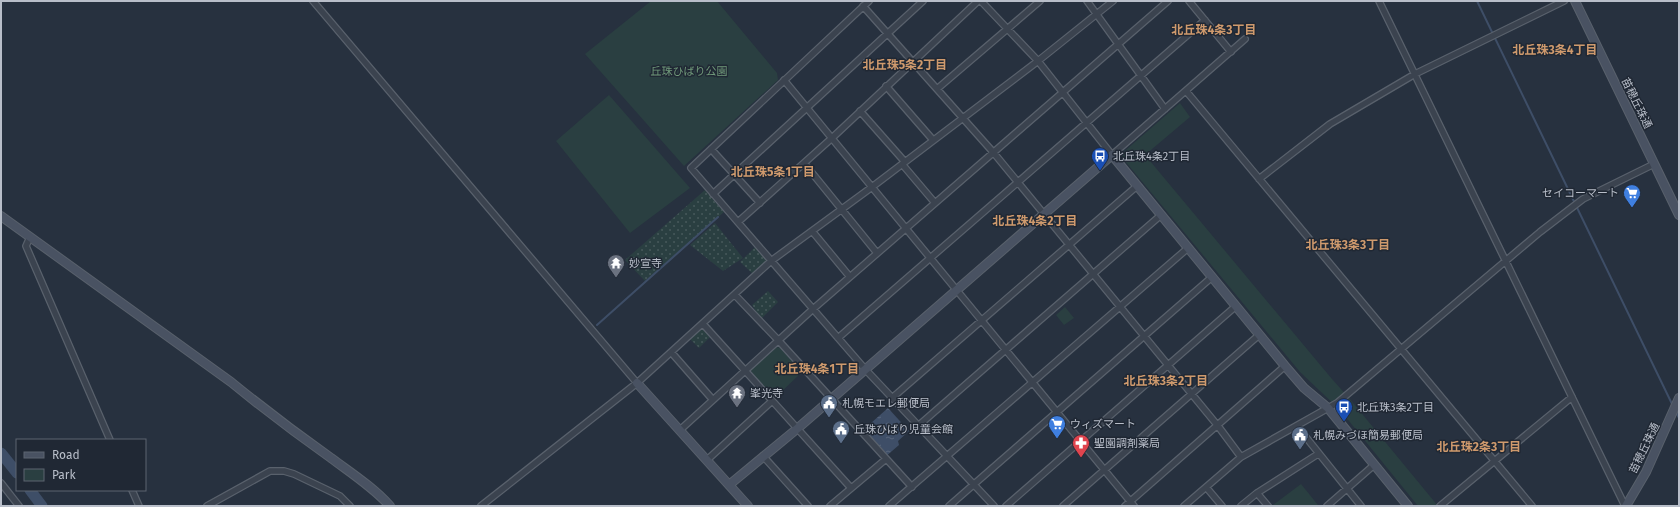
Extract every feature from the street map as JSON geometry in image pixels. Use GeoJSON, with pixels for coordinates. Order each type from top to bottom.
{"type":"FeatureCollection","features":[{"type":"Feature","properties":{"kind":"street"},"geometry":{"type":"LineString","coordinates":[[313,1],[637,383],[748,506]]}},
{"type":"Feature","properties":{"kind":"street"},"geometry":{"type":"LineString","coordinates":[[869,1],[691,168],[865,369],[994,506]]}},
{"type":"Feature","properties":{"kind":"street"},"geometry":{"type":"LineString","coordinates":[[713,194],[923,1]]}},
{"type":"Feature","properties":{"kind":"street"},"geometry":{"type":"LineString","coordinates":[[738,222],[832,138],[886,86],[980,1],[1038,61],[1137,186],[1259,335],[1304,388],[1328,408],[1408,506]]}},
{"type":"Feature","properties":{"kind":"street"},"geometry":{"type":"LineString","coordinates":[[937,89],[1040,1]]}},
{"type":"Feature","properties":{"kind":"street"},"geometry":{"type":"LineString","coordinates":[[1087,1],[1165,109]]}},
{"type":"Feature","properties":{"kind":"street"},"geometry":{"type":"LineString","coordinates":[[481,506],[637,383],[771,261],[842,210],[1038,61],[1112,1]]}},
{"type":"Feature","properties":{"kind":"street"},"geometry":{"type":"LineString","coordinates":[[680,430],[812,309],[1062,91],[1168,1]]}},
{"type":"Feature","properties":{"kind":"street"},"geometry":{"type":"LineString","coordinates":[[1189,1],[1231,52]]}},
{"type":"Feature","properties":{"kind":"street"},"geometry":{"type":"LineString","coordinates":[[1379,1],[1625,506]]}},
{"type":"Feature","properties":{"kind":"street"},"geometry":{"type":"LineString","coordinates":[[1259,179],[1330,124],[1415,74],[1564,1]]}},
{"type":"Feature","properties":{"kind":"street","name":"苗穂丘珠通"},"geometry":{"type":"LineString","coordinates":[[1575,1],[1679,214]]}},
{"type":"Feature","properties":{"kind":"street"},"geometry":{"type":"LineString","coordinates":[[863,6],[992,152],[1166,365],[1218,426],[1241,457]]}},
{"type":"Feature","properties":{"kind":"street"},"geometry":{"type":"LineString","coordinates":[[838,338],[1205,20]]}},
{"type":"Feature","properties":{"kind":"street"},"geometry":{"type":"LineString","coordinates":[[729,485],[798,428],[1245,39]]}},
{"type":"Feature","properties":{"kind":"street"},"geometry":{"type":"LineString","coordinates":[[784,80],[1132,504]]}},
{"type":"Feature","properties":{"kind":"street"},"geometry":{"type":"LineString","coordinates":[[886,86],[933,140]]}},
{"type":"Feature","properties":{"kind":"street"},"geometry":{"type":"LineString","coordinates":[[1186,91],[1532,506]]}},
{"type":"Feature","properties":{"kind":"street"},"geometry":{"type":"LineString","coordinates":[[860,111],[904,163],[935,203]]}},
{"type":"Feature","properties":{"kind":"street"},"geometry":{"type":"LineString","coordinates":[[711,149],[760,203]]}},
{"type":"Feature","properties":{"kind":"street"},"geometry":{"type":"LineString","coordinates":[[804,163],[877,253]]}},
{"type":"Feature","properties":{"kind":"street"},"geometry":{"type":"LineString","coordinates":[[1184,506],[1241,457],[1342,399],[1401,348],[1582,199],[1654,164]]}},
{"type":"Feature","properties":{"kind":"street"},"geometry":{"type":"LineString","coordinates":[[892,398],[1137,186]]}},
{"type":"Feature","properties":{"kind":"street"},"geometry":{"type":"LineString","coordinates":[[918,426],[1161,215]]}},
{"type":"Feature","properties":{"kind":"street"},"geometry":{"type":"LineString","coordinates":[[1,216],[231,382],[264,409],[364,483],[383,498],[390,506]]}},
{"type":"Feature","properties":{"kind":"street"},"geometry":{"type":"LineString","coordinates":[[812,231],[850,277]]}},
{"type":"Feature","properties":{"kind":"street"},"geometry":{"type":"LineString","coordinates":[[30,237],[26,246],[110,439]]}},
{"type":"Feature","properties":{"kind":"street"},"geometry":{"type":"LineString","coordinates":[[889,506],[1188,248]]}},
{"type":"Feature","properties":{"kind":"street"},"geometry":{"type":"LineString","coordinates":[[949,506],[1212,277]]}},
{"type":"Feature","properties":{"kind":"street"},"geometry":{"type":"LineString","coordinates":[[735,295],[912,487]]}},
{"type":"Feature","properties":{"kind":"street"},"geometry":{"type":"LineString","coordinates":[[1006,506],[1081,442],[1166,365],[1236,306]]}},
{"type":"Feature","properties":{"kind":"street"},"geometry":{"type":"LineString","coordinates":[[703,324],[851,488]]}},
{"type":"Feature","properties":{"kind":"street"},"geometry":{"type":"LineString","coordinates":[[1063,506],[1259,335]]}},
{"type":"Feature","properties":{"kind":"street"},"geometry":{"type":"LineString","coordinates":[[671,352],[713,400]]}},
{"type":"Feature","properties":{"kind":"street"},"geometry":{"type":"LineString","coordinates":[[1125,506],[1132,504],[1285,366]]}},
{"type":"Feature","properties":{"kind":"street"},"geometry":{"type":"LineString","coordinates":[[1440,506],[1572,397]]}},
{"type":"Feature","properties":{"kind":"street"},"geometry":{"type":"LineString","coordinates":[[707,460],[772,401]]}},
{"type":"Feature","properties":{"kind":"street","name":"苗穂丘珠通"},"geometry":{"type":"LineString","coordinates":[[1625,506],[1646,472],[1678,401]]}},
{"type":"Feature","properties":{"kind":"street"},"geometry":{"type":"LineString","coordinates":[[1297,426],[1361,506]]}},
{"type":"Feature","properties":{"kind":"street"},"geometry":{"type":"LineString","coordinates":[[1241,506],[1257,493],[1318,454]]}},
{"type":"Feature","properties":{"kind":"street"},"geometry":{"type":"LineString","coordinates":[[763,456],[808,506]]}},
{"type":"Feature","properties":{"kind":"street"},"geometry":{"type":"LineString","coordinates":[[830,506],[886,459]]}},
{"type":"Feature","properties":{"kind":"street"},"geometry":{"type":"LineString","coordinates":[[1327,506],[1374,465]]}},
{"type":"Feature","properties":{"kind":"street"},"geometry":{"type":"LineString","coordinates":[[207,506],[270,471],[284,471],[294,474],[340,496],[350,506]]}},
{"type":"Feature","properties":{"kind":"street"},"geometry":{"type":"LineString","coordinates":[[1,483],[19,506]]}},
{"type":"Feature","properties":{"kind":"street"},"geometry":{"type":"LineString","coordinates":[[1206,487],[1222,506]]}},
{"type":"Feature","properties":{"kind":"street"},"geometry":{"type":"LineString","coordinates":[[132,491],[139,506]]}},
{"type":"Feature","properties":{"kind":"street"},"geometry":{"type":"LineString","coordinates":[[1257,493],[1268,506]]}},
{"type":"Feature","properties":{"kind":"green space","name":"丘珠ひばり公園"},"geometry":{"type":"Polygon","coordinates":[[[651,1],[717,1],[777,73],[778,80],[684,166],[585,54],[651,1]]]}},
{"type":"Feature","properties":{"kind":"green space"},"geometry":{"type":"Polygon","coordinates":[[[609,95],[690,188],[630,233],[556,141],[609,95]]]}},
{"type":"Feature","properties":{"kind":"green space"},"geometry":{"type":"Polygon","coordinates":[[[1180,103],[1190,117],[1145,155],[1438,506],[1418,506],[1340,410],[1300,372],[1120,155],[1180,103]]]}},
{"type":"Feature","properties":{"kind":"green space"},"geometry":{"type":"Polygon","coordinates":[[[705,190],[724,212],[645,281],[625,260],[705,190]]]}},
{"type":"Feature","properties":{"kind":"green space"},"geometry":{"type":"Polygon","coordinates":[[[715,223],[743,258],[723,271],[690,245],[715,223]]]}},
{"type":"Feature","properties":{"kind":"green space"},"geometry":{"type":"Polygon","coordinates":[[[756,246],[767,261],[753,274],[740,262],[756,246]]]}},
{"type":"Feature","properties":{"kind":"green space"},"geometry":{"type":"Polygon","coordinates":[[[768,291],[778,302],[761,319],[752,305],[768,291]]]}},
{"type":"Feature","properties":{"kind":"green space"},"geometry":{"type":"Polygon","coordinates":[[[1065,307],[1074,318],[1064,325],[1056,315],[1065,307]]]}},
{"type":"Feature","properties":{"kind":"green space"},"geometry":{"type":"Polygon","coordinates":[[[703,325],[711,336],[699,348],[689,338],[703,325]]]}},
{"type":"Feature","properties":{"kind":"green space"},"geometry":{"type":"Polygon","coordinates":[[[777,347],[780,348],[802,372],[775,398],[751,370],[777,347]]]}},
{"type":"Feature","properties":{"kind":"green space"},"geometry":{"type":"Polygon","coordinates":[[[1301,484],[1318,505],[1317,506],[1273,505],[1301,484]]]}},
{"type":"Feature","properties":{"kind":"water"},"geometry":{"type":"Polygon","coordinates":[[[888,408],[909,431],[898,441],[899,445],[885,457],[862,431],[888,408]]]}},
{"type":"Feature","properties":{"kind":"waterway"},"geometry":{"type":"LineString","coordinates":[[1477,1],[1673,406]]}},
{"type":"Feature","properties":{"kind":"waterway"},"geometry":{"type":"LineString","coordinates":[[597,325],[718,217]]}},
{"type":"Feature","properties":{"kind":"waterway"},"geometry":{"type":"LineString","coordinates":[[1676,412],[1679,418]]}},
{"type":"Feature","properties":{"kind":"waterway"},"geometry":{"type":"LineString","coordinates":[[1,453],[16,472]]}},
{"type":"Feature","properties":{"kind":"waterway"},"geometry":{"type":"LineString","coordinates":[[31,491],[42,506]]}},
{"type":"Feature","properties":{"kind":"place","name":"北丘珠4条2丁目"},"geometry":{"type":"Point","coordinates":[1100,171]}},
{"type":"Feature","properties":{"kind":"place","name":"セイコーマート"},"geometry":{"type":"Point","coordinates":[1632,208]}},
{"type":"Feature","properties":{"kind":"place","name":"妙宣寺"},"geometry":{"type":"Point","coordinates":[616,278]}},
{"type":"Feature","properties":{"kind":"place","name":"峯光寺"},"geometry":{"type":"Point","coordinates":[737,408]}},
{"type":"Feature","properties":{"kind":"place","name":"札幌モエレ郵便局"},"geometry":{"type":"Point","coordinates":[829,418]}},
{"type":"Feature","properties":{"kind":"place","name":"北丘珠3条2丁目"},"geometry":{"type":"Point","coordinates":[1344,422]}},
{"type":"Feature","properties":{"kind":"place","name":"ウィズマート"},"geometry":{"type":"Point","coordinates":[1057,439]}},
{"type":"Feature","properties":{"kind":"place","name":"丘珠ひばり児童会館"},"geometry":{"type":"Point","coordinates":[841,444]}},
{"type":"Feature","properties":{"kind":"place","name":"札幌みづほ簡易郵便局"},"geometry":{"type":"Point","coordinates":[1300,450]}},
{"type":"Feature","properties":{"kind":"place","name":"聖園調剤薬局"},"geometry":{"type":"Point","coordinates":[1081,458]}},
{"type":"Feature","properties":{"kind":"district","name":"北丘珠4条3丁目"},"geometry":{"type":"Point","coordinates":[1214,30]}},
{"type":"Feature","properties":{"kind":"district","name":"北丘珠3条4丁目"},"geometry":{"type":"Point","coordinates":[1555,50]}},
{"type":"Feature","properties":{"kind":"district","name":"北丘珠5条2丁目"},"geometry":{"type":"Point","coordinates":[905,65]}},
{"type":"Feature","properties":{"kind":"district","name":"北丘珠5条1丁目"},"geometry":{"type":"Point","coordinates":[773,172]}},
{"type":"Feature","properties":{"kind":"district","name":"北丘珠4条2丁目"},"geometry":{"type":"Point","coordinates":[1035,221]}},
{"type":"Feature","properties":{"kind":"district","name":"北丘珠3条3丁目"},"geometry":{"type":"Point","coordinates":[1348,245]}},
{"type":"Feature","properties":{"kind":"district","name":"北丘珠4条1丁目"},"geometry":{"type":"Point","coordinates":[817,369]}},
{"type":"Feature","properties":{"kind":"district","name":"北丘珠3条2丁目"},"geometry":{"type":"Point","coordinates":[1166,381]}},
{"type":"Feature","properties":{"kind":"district","name":"北丘珠2条3丁目"},"geometry":{"type":"Point","coordinates":[1479,447]}}]}
